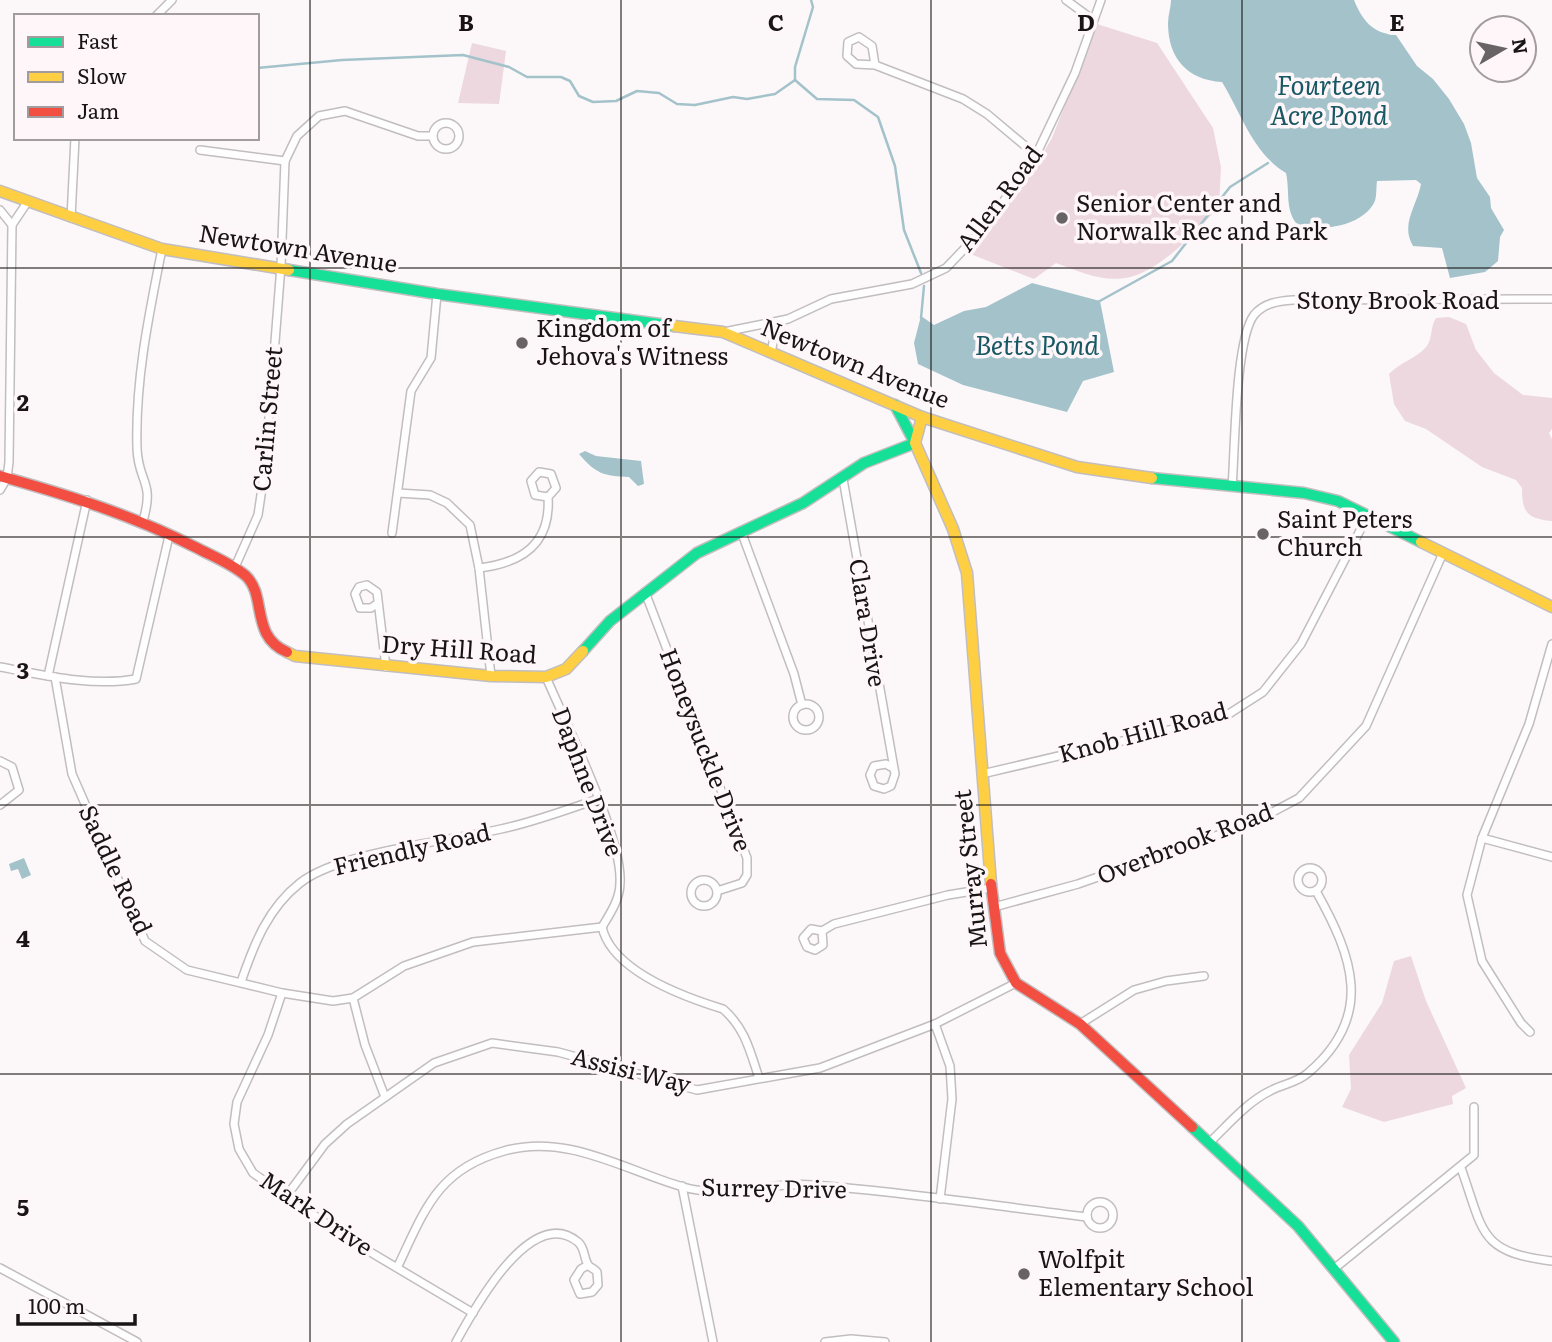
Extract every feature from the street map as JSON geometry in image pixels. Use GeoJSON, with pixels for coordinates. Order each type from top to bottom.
{"type":"FeatureCollection","features":[{"type":"Feature","properties":{"kind":"street"},"geometry":{"type":"LineString","coordinates":[[158,14],[172,0]]}},
{"type":"Feature","properties":{"kind":"street"},"geometry":{"type":"LineString","coordinates":[[1066,0],[1092,19]]}},
{"type":"Feature","properties":{"kind":"street","name":"Allen Road"},"geometry":{"type":"LineString","coordinates":[[723,332],[777,322],[831,299],[912,284],[946,268],[986,226],[1037,155],[1075,73],[1092,19],[1101,0]]}},
{"type":"Feature","properties":{"kind":"street"},"geometry":{"type":"LineString","coordinates":[[875,65],[872,46],[859,37],[848,42],[847,56],[856,64],[875,65],[963,99],[987,114],[1037,155]]}},
{"type":"Feature","properties":{"kind":"street"},"geometry":{"type":"LineString","coordinates":[[200,150],[285,161],[297,136],[319,116],[345,111],[418,136],[432,136]]}},
{"type":"Feature","properties":{"kind":"street"},"geometry":{"type":"LineString","coordinates":[[71,218],[75,140]]}},
{"type":"Feature","properties":{"kind":"street","name":"Carlin Street"},"geometry":{"type":"LineString","coordinates":[[235,567],[258,515],[265,467],[281,266],[285,161]]}},
{"type":"Feature","properties":{"kind":"street","name":"Newtown Avenue"},"geometry":{"type":"LineString","coordinates":[[0,191],[162,248],[437,294],[723,332],[922,417],[1077,467],[1116,475],[1325,498],[1368,515],[1552,607]]}},
{"type":"Feature","properties":{"kind":"street"},"geometry":{"type":"LineString","coordinates":[[0,490],[4,477],[12,225],[28,201]]}},
{"type":"Feature","properties":{"kind":"street"},"geometry":{"type":"LineString","coordinates":[[0,210],[12,225]]}},
{"type":"Feature","properties":{"kind":"street"},"geometry":{"type":"LineString","coordinates":[[143,521],[150,499],[137,450],[144,353],[162,248]]}},
{"type":"Feature","properties":{"kind":"street"},"geometry":{"type":"LineString","coordinates":[[392,533],[411,391],[431,358],[437,294]]}},
{"type":"Feature","properties":{"kind":"street","name":"Stony Brook Road"},"geometry":{"type":"LineString","coordinates":[[1232,487],[1244,333],[1262,308],[1275,302],[1293,300],[1552,299]]}},
{"type":"Feature","properties":{"kind":"street"},"geometry":{"type":"LineString","coordinates":[[771,353],[777,322]]}},
{"type":"Feature","properties":{"kind":"street","name":"Murray Street"},"geometry":{"type":"LineString","coordinates":[[895,405],[953,529],[967,573],[991,888],[1000,953],[1016,983],[1080,1024],[1298,1226],[1394,1342]]}},
{"type":"Feature","properties":{"kind":"street"},"geometry":{"type":"LineString","coordinates":[[915,443],[922,417]]}},
{"type":"Feature","properties":{"kind":"street","name":"Dry Hill Road"},"geometry":{"type":"LineString","coordinates":[[235,567],[249,579],[265,635],[277,648],[295,656],[491,676],[546,677],[566,669],[610,621],[697,553],[803,503],[844,479],[864,463],[915,443]]}},
{"type":"Feature","properties":{"kind":"street"},"geometry":{"type":"LineString","coordinates":[[4,477],[87,500],[143,521],[235,567]]}},
{"type":"Feature","properties":{"kind":"street","name":"Clara Drive"},"geometry":{"type":"LineString","coordinates":[[844,479],[891,767]]}},
{"type":"Feature","properties":{"kind":"street"},"geometry":{"type":"LineString","coordinates":[[398,493],[430,495],[447,503],[470,525],[479,568],[491,676]]}},
{"type":"Feature","properties":{"kind":"street"},"geometry":{"type":"LineString","coordinates":[[479,568],[515,561],[533,546],[546,525],[548,497]]}},
{"type":"Feature","properties":{"kind":"street"},"geometry":{"type":"LineString","coordinates":[[51,676],[87,500]]}},
{"type":"Feature","properties":{"kind":"street","name":"Knob Hill Road"},"geometry":{"type":"LineString","coordinates":[[982,774],[1224,717],[1263,692],[1301,644],[1368,515]]}},
{"type":"Feature","properties":{"kind":"street"},"geometry":{"type":"LineString","coordinates":[[741,531],[794,674],[802,705]]}},
{"type":"Feature","properties":{"kind":"street"},"geometry":{"type":"LineString","coordinates":[[0,667],[51,676],[121,682],[136,679],[169,536]]}},
{"type":"Feature","properties":{"kind":"street","name":"Overbrook Road"},"geometry":{"type":"LineString","coordinates":[[994,907],[1078,884],[1252,823],[1298,798],[1366,726],[1443,553]]}},
{"type":"Feature","properties":{"kind":"street","name":"Honeysuckle Drive"},"geometry":{"type":"LineString","coordinates":[[645,592],[747,858],[747,875],[742,883],[717,891]]}},
{"type":"Feature","properties":{"kind":"street"},"geometry":{"type":"LineString","coordinates":[[377,603],[386,667]]}},
{"type":"Feature","properties":{"kind":"street"},"geometry":{"type":"LineString","coordinates":[[1530,1032],[1521,1023],[1482,961],[1467,895],[1482,838],[1529,724],[1552,644]]}},
{"type":"Feature","properties":{"kind":"street","name":"Saddle Road"},"geometry":{"type":"LineString","coordinates":[[51,676],[72,774],[145,941],[187,970],[282,993],[332,1000],[353,998]]}},
{"type":"Feature","properties":{"kind":"street","name":"Daphne Drive"},"geometry":{"type":"LineString","coordinates":[[546,677],[598,799],[619,862],[621,884],[616,902],[602,928]]}},
{"type":"Feature","properties":{"kind":"street"},"geometry":{"type":"LineString","coordinates":[[0,761],[12,767],[19,790],[0,806]]}},
{"type":"Feature","properties":{"kind":"street","name":"Friendly Road"},"geometry":{"type":"LineString","coordinates":[[241,982],[254,945],[269,917],[285,896],[303,880],[355,859],[531,822],[598,799]]}},
{"type":"Feature","properties":{"kind":"street"},"geometry":{"type":"LineString","coordinates":[[1482,838],[1552,857]]}},
{"type":"Feature","properties":{"kind":"street"},"geometry":{"type":"LineString","coordinates":[[822,931],[851,919],[948,895],[991,888]]}},
{"type":"Feature","properties":{"kind":"street"},"geometry":{"type":"LineString","coordinates":[[1209,1143],[1269,1091],[1307,1074],[1342,1032],[1353,1005],[1347,958],[1316,891]]}},
{"type":"Feature","properties":{"kind":"street"},"geometry":{"type":"LineString","coordinates":[[385,1097],[365,1045],[353,998],[404,966],[472,942],[602,928],[605,941],[637,971],[723,1009],[733,1017],[742,1028],[759,1078]]}},
{"type":"Feature","properties":{"kind":"street"},"geometry":{"type":"LineString","coordinates":[[1080,1024],[1134,990],[1166,981],[1204,976]]}},
{"type":"Feature","properties":{"kind":"street","name":"Assisi Way"},"geometry":{"type":"LineString","coordinates":[[285,1198],[325,1144],[385,1097],[434,1063],[492,1044],[558,1052],[697,1090],[820,1068],[935,1024],[1016,983]]}},
{"type":"Feature","properties":{"kind":"street","name":"Mark Drive"},"geometry":{"type":"LineString","coordinates":[[282,993],[268,1035],[241,1091],[234,1124],[239,1149],[253,1173],[285,1198],[349,1240],[398,1266],[473,1313]]}},
{"type":"Feature","properties":{"kind":"street"},"geometry":{"type":"LineString","coordinates":[[935,1024],[950,1066],[952,1099],[940,1199]]}},
{"type":"Feature","properties":{"kind":"street"},"geometry":{"type":"LineString","coordinates":[[1335,1268],[1474,1155],[1474,1107]]}},
{"type":"Feature","properties":{"kind":"street","name":"Surrey Drive"},"geometry":{"type":"LineString","coordinates":[[398,1266],[440,1186],[480,1159],[507,1150],[553,1146],[580,1150],[711,1194],[810,1185],[1087,1217]]}},
{"type":"Feature","properties":{"kind":"street"},"geometry":{"type":"LineString","coordinates":[[1461,1168],[1482,1228],[1497,1247],[1518,1257],[1552,1261]]}},
{"type":"Feature","properties":{"kind":"street"},"geometry":{"type":"LineString","coordinates":[[681,1186],[713,1342]]}},
{"type":"Feature","properties":{"kind":"street"},"geometry":{"type":"LineString","coordinates":[[456,1342],[473,1313],[514,1256],[532,1241],[547,1235],[576,1240],[585,1249],[588,1265]]}},
{"type":"Feature","properties":{"kind":"street"},"geometry":{"type":"LineString","coordinates":[[0,1268],[137,1342]]}},
{"type":"Feature","properties":{"kind":"street"},"geometry":{"type":"LineString","coordinates":[[825,1342],[851,1339],[885,1342]]}},
{"type":"Feature","properties":{"kind":"shaded area"},"geometry":{"type":"Polygon","coordinates":[[[1097,24],[1157,43],[1213,128],[1221,167],[1219,206],[1164,260],[1137,275],[1125,278],[1098,277],[1056,263],[1034,279],[968,253],[1032,172],[1052,138],[1097,24]]]}},
{"type":"Feature","properties":{"kind":"shaded area"},"geometry":{"type":"Polygon","coordinates":[[[472,43],[506,51],[499,104],[458,103],[472,43]]]}},
{"type":"Feature","properties":{"kind":"shaded area"},"geometry":{"type":"Polygon","coordinates":[[[1449,317],[1466,324],[1476,350],[1494,373],[1523,395],[1552,398],[1552,429],[1549,433],[1552,439],[1552,521],[1528,513],[1523,503],[1522,488],[1516,480],[1482,467],[1426,429],[1405,421],[1394,404],[1389,374],[1427,346],[1436,318],[1449,317]]]}},
{"type":"Feature","properties":{"kind":"shaded area"},"geometry":{"type":"Polygon","coordinates":[[[1411,956],[1426,1001],[1466,1088],[1452,1096],[1453,1104],[1384,1122],[1342,1107],[1351,1089],[1349,1055],[1382,1003],[1394,961],[1411,956]]]}},
{"type":"Feature","properties":{"kind":"water","name":"Fourteen Acre Pond"},"geometry":{"type":"Polygon","coordinates":[[[1171,0],[1354,0],[1369,25],[1381,32],[1396,35],[1417,66],[1433,79],[1449,99],[1464,124],[1471,143],[1477,178],[1490,197],[1491,208],[1504,230],[1500,237],[1498,261],[1485,272],[1450,278],[1442,248],[1413,246],[1408,230],[1421,184],[1416,180],[1377,181],[1374,203],[1368,211],[1349,223],[1316,227],[1296,223],[1289,205],[1286,173],[1265,155],[1257,144],[1222,82],[1199,77],[1190,72],[1176,57],[1169,36],[1171,0]]]}},
{"type":"Feature","properties":{"kind":"water","name":"Betts Pond"},"geometry":{"type":"Polygon","coordinates":[[[1032,283],[1100,301],[1114,372],[1083,381],[1067,412],[963,385],[918,364],[914,343],[921,316],[934,325],[964,311],[986,307],[1032,283]]]}},
{"type":"Feature","properties":{"kind":"water"},"geometry":{"type":"Polygon","coordinates":[[[585,451],[596,456],[641,461],[644,484],[638,486],[629,477],[607,475],[596,470],[579,454],[585,451]]]}},
{"type":"Feature","properties":{"kind":"water"},"geometry":{"type":"Polygon","coordinates":[[[24,858],[31,875],[22,879],[18,869],[11,871],[9,864],[24,858]]]}},
{"type":"Feature","properties":{"kind":"waterway"},"geometry":{"type":"LineString","coordinates":[[795,80],[795,67],[813,7],[811,0]]}},
{"type":"Feature","properties":{"kind":"waterway"},"geometry":{"type":"LineString","coordinates":[[259,68],[342,60],[463,55],[509,67],[527,77],[561,77],[570,81],[579,96],[593,102],[616,101],[637,91],[659,93],[677,104],[695,105],[733,97],[747,99],[775,94],[795,80]]}},
{"type":"Feature","properties":{"kind":"waterway"},"geometry":{"type":"LineString","coordinates":[[795,80],[817,99],[854,100],[878,117],[895,166],[904,230],[921,273]]}},
{"type":"Feature","properties":{"kind":"waterway"},"geometry":{"type":"LineString","coordinates":[[1098,302],[1172,261],[1230,187],[1268,163]]}},
{"type":"Feature","properties":{"kind":"waterway"},"geometry":{"type":"LineString","coordinates":[[921,318],[924,286]]}},
{"type":"Feature","properties":{"kind":"traffic: fast"},"geometry":{"type":"LineString","coordinates":[[289,270],[437,294],[674,326]]}},
{"type":"Feature","properties":{"kind":"traffic: fast"},"geometry":{"type":"LineString","coordinates":[[583,651],[610,621],[697,553],[803,503],[864,463],[915,443],[895,405]]}},
{"type":"Feature","properties":{"kind":"traffic: fast"},"geometry":{"type":"LineString","coordinates":[[1152,478],[1304,493],[1338,501],[1421,542]]}},
{"type":"Feature","properties":{"kind":"traffic: fast"},"geometry":{"type":"LineString","coordinates":[[1192,1127],[1298,1226],[1394,1342]]}},
{"type":"Feature","properties":{"kind":"traffic: slow"},"geometry":{"type":"LineString","coordinates":[[0,191],[162,249],[289,270]]}},
{"type":"Feature","properties":{"kind":"traffic: slow"},"geometry":{"type":"LineString","coordinates":[[674,326],[723,332],[922,417],[1077,467],[1152,478]]}},
{"type":"Feature","properties":{"kind":"traffic: slow"},"geometry":{"type":"LineString","coordinates":[[922,417],[915,443],[953,529],[967,573],[991,884]]}},
{"type":"Feature","properties":{"kind":"traffic: slow"},"geometry":{"type":"LineString","coordinates":[[1421,542],[1552,607]]}},
{"type":"Feature","properties":{"kind":"traffic: slow"},"geometry":{"type":"LineString","coordinates":[[287,652],[295,656],[491,676],[546,677],[566,669],[583,651]]}},
{"type":"Feature","properties":{"kind":"traffic: jam"},"geometry":{"type":"LineString","coordinates":[[0,476],[124,515],[234,567],[252,584],[268,636],[275,645],[287,652]]}},
{"type":"Feature","properties":{"kind":"traffic: jam"},"geometry":{"type":"LineString","coordinates":[[991,884],[1000,953],[1016,983],[1080,1024],[1192,1127]]}},
{"type":"Feature","properties":{"kind":"place","name":"Senior Center and Norwalk Rec and Park"},"geometry":{"type":"Point","coordinates":[1062,218]}},
{"type":"Feature","properties":{"kind":"place","name":"Kingdom of Jehova's Witness"},"geometry":{"type":"Point","coordinates":[522,343]}},
{"type":"Feature","properties":{"kind":"place","name":"Saint Peters Church"},"geometry":{"type":"Point","coordinates":[1263,534]}},
{"type":"Feature","properties":{"kind":"place","name":"Wolfpit Elementary School"},"geometry":{"type":"Point","coordinates":[1024,1274]}}]}
